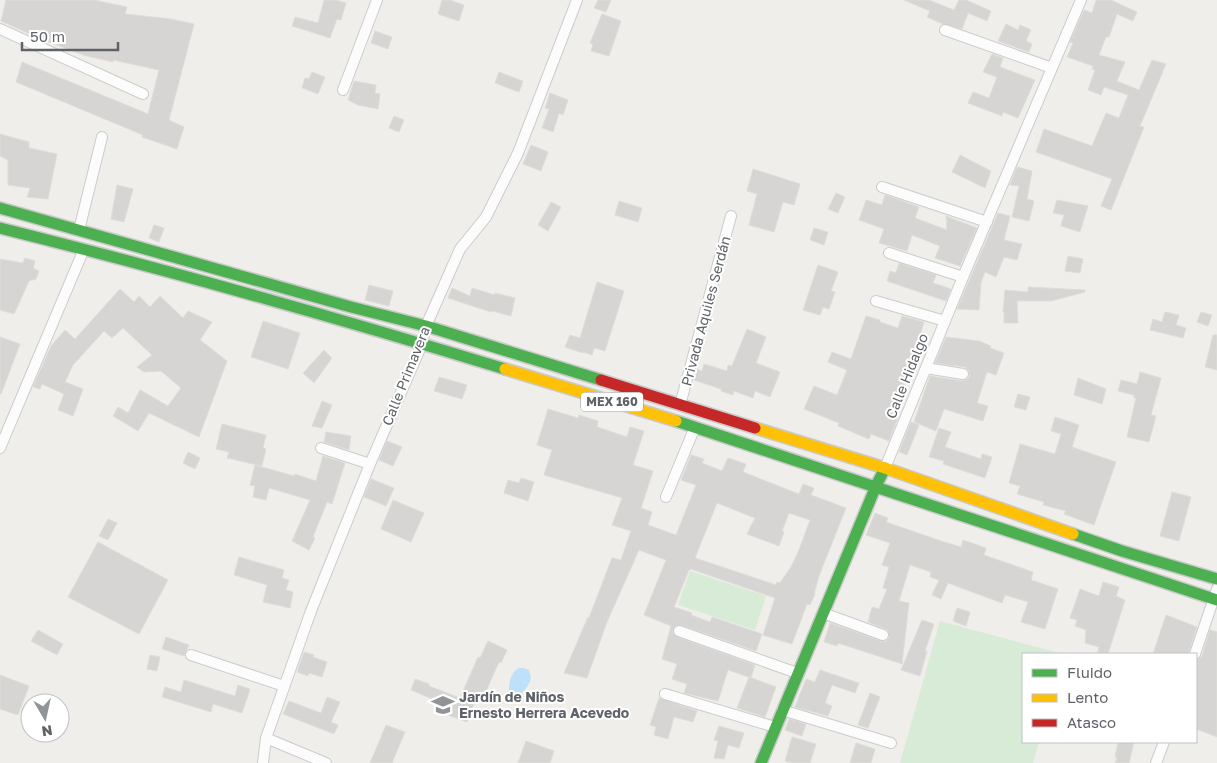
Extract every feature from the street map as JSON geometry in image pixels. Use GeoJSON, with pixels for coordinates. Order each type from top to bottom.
{"type":"FeatureCollection","features":[{"type":"Feature","properties":{"kind":"main road","name":"MEX 160"},"geometry":{"type":"LineString","coordinates":[[0,208],[351,307],[426,326],[885,468],[1122,551],[1217,579]]}},
{"type":"Feature","properties":{"kind":"main road","name":"MEX 160"},"geometry":{"type":"LineString","coordinates":[[0,228],[84,249],[422,344],[695,427],[1216,596]]}},
{"type":"Feature","properties":{"kind":"main road","name":"Calle Hidalgo"},"geometry":{"type":"LineString","coordinates":[[761,763],[885,468]]}},
{"type":"Feature","properties":{"kind":"street"},"geometry":{"type":"LineString","coordinates":[[343,90],[377,0]]}},
{"type":"Feature","properties":{"kind":"street","name":"Calle Primavera"},"geometry":{"type":"LineString","coordinates":[[262,763],[266,738],[311,611],[370,464],[422,344],[426,326],[460,249],[486,217],[518,153],[577,0]]}},
{"type":"Feature","properties":{"kind":"street","name":"Calle Hidalgo"},"geometry":{"type":"LineString","coordinates":[[885,468],[986,222],[1082,0]]}},
{"type":"Feature","properties":{"kind":"street"},"geometry":{"type":"LineString","coordinates":[[0,29],[143,94]]}},
{"type":"Feature","properties":{"kind":"street"},"geometry":{"type":"LineString","coordinates":[[946,30],[1052,68]]}},
{"type":"Feature","properties":{"kind":"street"},"geometry":{"type":"LineString","coordinates":[[80,230],[102,137]]}},
{"type":"Feature","properties":{"kind":"street"},"geometry":{"type":"LineString","coordinates":[[882,187],[986,222]]}},
{"type":"Feature","properties":{"kind":"street","name":"Privada Aquiles Serdán"},"geometry":{"type":"LineString","coordinates":[[680,405],[731,216]]}},
{"type":"Feature","properties":{"kind":"street"},"geometry":{"type":"LineString","coordinates":[[0,448],[84,249]]}},
{"type":"Feature","properties":{"kind":"street"},"geometry":{"type":"LineString","coordinates":[[889,253],[963,277]]}},
{"type":"Feature","properties":{"kind":"street"},"geometry":{"type":"LineString","coordinates":[[876,301],[945,321]]}},
{"type":"Feature","properties":{"kind":"street"},"geometry":{"type":"LineString","coordinates":[[926,368],[963,374]]}},
{"type":"Feature","properties":{"kind":"street"},"geometry":{"type":"LineString","coordinates":[[734,440],[742,423]]}},
{"type":"Feature","properties":{"kind":"street"},"geometry":{"type":"LineString","coordinates":[[666,497],[695,427]]}},
{"type":"Feature","properties":{"kind":"street"},"geometry":{"type":"LineString","coordinates":[[321,448],[370,464]]}},
{"type":"Feature","properties":{"kind":"street"},"geometry":{"type":"LineString","coordinates":[[1195,653],[1216,596]]}},
{"type":"Feature","properties":{"kind":"street"},"geometry":{"type":"LineString","coordinates":[[823,613],[883,635]]}},
{"type":"Feature","properties":{"kind":"street"},"geometry":{"type":"LineString","coordinates":[[679,631],[798,673]]}},
{"type":"Feature","properties":{"kind":"street"},"geometry":{"type":"LineString","coordinates":[[191,655],[284,686]]}},
{"type":"Feature","properties":{"kind":"street"},"geometry":{"type":"LineString","coordinates":[[665,694],[776,727]]}},
{"type":"Feature","properties":{"kind":"street"},"geometry":{"type":"LineString","coordinates":[[782,710],[891,743]]}},
{"type":"Feature","properties":{"kind":"street"},"geometry":{"type":"LineString","coordinates":[[266,738],[326,763]]}},
{"type":"Feature","properties":{"kind":"street"},"geometry":{"type":"LineString","coordinates":[[1156,763],[1164,743]]}},
{"type":"Feature","properties":{"kind":"green space"},"geometry":{"type":"Polygon","coordinates":[[[690,571],[766,596],[755,630],[678,605],[690,571]]]}},
{"type":"Feature","properties":{"kind":"green space"},"geometry":{"type":"Polygon","coordinates":[[[940,621],[1059,653],[1022,653],[1022,743],[1039,743],[1033,763],[900,763],[940,621]]]}},
{"type":"Feature","properties":{"kind":"water"},"geometry":{"type":"Polygon","coordinates":[[[519,668],[529,670],[531,678],[524,690],[516,697],[513,697],[509,692],[510,681],[514,672],[519,668]]]}},
{"type":"Feature","properties":{"kind":"building"},"geometry":{"type":"Polygon","coordinates":[[[6,0],[94,0],[127,7],[125,14],[171,19],[194,24],[169,120],[184,127],[177,149],[142,137],[143,135],[16,82],[22,62],[148,114],[159,70],[83,55],[1,21],[6,0]]]}},
{"type":"Feature","properties":{"kind":"building"},"geometry":{"type":"Polygon","coordinates":[[[324,0],[336,0],[346,3],[341,20],[337,19],[330,38],[292,26],[295,17],[318,23],[324,0]]]}},
{"type":"Feature","properties":{"kind":"building"},"geometry":{"type":"Polygon","coordinates":[[[442,0],[450,0],[464,5],[459,21],[438,14],[442,0]]]}},
{"type":"Feature","properties":{"kind":"building"},"geometry":{"type":"Polygon","coordinates":[[[598,0],[611,0],[606,12],[594,8],[598,0]]]}},
{"type":"Feature","properties":{"kind":"building"},"geometry":{"type":"Polygon","coordinates":[[[904,0],[929,0],[954,10],[959,0],[966,0],[991,11],[987,21],[968,13],[962,29],[927,17],[930,11],[904,0]]]}},
{"type":"Feature","properties":{"kind":"building"},"geometry":{"type":"Polygon","coordinates":[[[1096,0],[1111,0],[1137,12],[1133,21],[1117,14],[1109,37],[1106,37],[1099,55],[1125,62],[1117,81],[1139,90],[1152,60],[1166,64],[1140,126],[1144,127],[1111,210],[1101,206],[1112,179],[1036,152],[1044,129],[1092,146],[1106,113],[1119,118],[1128,95],[1104,87],[1101,95],[1088,90],[1095,70],[1092,69],[1093,66],[1067,57],[1073,43],[1070,42],[1084,10],[1092,13],[1096,0]]]}},
{"type":"Feature","properties":{"kind":"building"},"geometry":{"type":"Polygon","coordinates":[[[602,14],[621,21],[609,56],[591,51],[593,44],[590,43],[602,14]]]}},
{"type":"Feature","properties":{"kind":"building"},"geometry":{"type":"Polygon","coordinates":[[[1006,24],[1018,30],[1020,25],[1031,30],[1026,41],[1032,44],[1029,52],[998,41],[1006,24]]]}},
{"type":"Feature","properties":{"kind":"building"},"geometry":{"type":"Polygon","coordinates":[[[375,31],[392,37],[388,49],[371,43],[375,31]]]}},
{"type":"Feature","properties":{"kind":"building"},"geometry":{"type":"Polygon","coordinates":[[[992,54],[1003,58],[1000,67],[1035,80],[1018,118],[1003,112],[1002,116],[968,103],[973,92],[989,98],[997,77],[983,72],[992,54]]]}},
{"type":"Feature","properties":{"kind":"building"},"geometry":{"type":"Polygon","coordinates":[[[312,72],[325,77],[318,94],[302,88],[305,78],[309,79],[312,72]]]}},
{"type":"Feature","properties":{"kind":"building"},"geometry":{"type":"Polygon","coordinates":[[[499,72],[523,81],[519,92],[495,83],[499,72]]]}},
{"type":"Feature","properties":{"kind":"building"},"geometry":{"type":"Polygon","coordinates":[[[354,81],[376,85],[375,93],[380,94],[378,109],[358,105],[348,100],[354,81]]]}},
{"type":"Feature","properties":{"kind":"building"},"geometry":{"type":"Polygon","coordinates":[[[550,93],[568,100],[563,115],[559,113],[553,132],[542,128],[549,109],[545,108],[550,93]]]}},
{"type":"Feature","properties":{"kind":"building"},"geometry":{"type":"Polygon","coordinates":[[[394,116],[404,120],[399,132],[389,128],[394,116]]]}},
{"type":"Feature","properties":{"kind":"building"},"geometry":{"type":"Polygon","coordinates":[[[0,134],[29,142],[29,148],[57,154],[48,199],[27,197],[30,188],[8,185],[8,160],[0,156],[0,134]]]}},
{"type":"Feature","properties":{"kind":"building"},"geometry":{"type":"Polygon","coordinates":[[[531,145],[548,152],[541,171],[523,164],[531,145]]]}},
{"type":"Feature","properties":{"kind":"building"},"geometry":{"type":"Polygon","coordinates":[[[960,155],[991,171],[985,188],[952,172],[960,155]]]}},
{"type":"Feature","properties":{"kind":"building"},"geometry":{"type":"Polygon","coordinates":[[[1017,167],[1032,171],[1027,199],[1034,201],[1029,221],[1012,217],[1019,186],[1010,185],[1017,167]]]}},
{"type":"Feature","properties":{"kind":"building"},"geometry":{"type":"Polygon","coordinates":[[[753,169],[800,184],[794,205],[783,202],[774,232],[749,225],[757,194],[747,191],[753,169]]]}},
{"type":"Feature","properties":{"kind":"building"},"geometry":{"type":"Polygon","coordinates":[[[117,185],[133,189],[124,222],[111,219],[117,185]]]}},
{"type":"Feature","properties":{"kind":"building"},"geometry":{"type":"Polygon","coordinates":[[[836,193],[845,197],[838,213],[828,209],[836,193]]]}},
{"type":"Feature","properties":{"kind":"building"},"geometry":{"type":"Polygon","coordinates":[[[885,195],[919,207],[915,218],[947,230],[946,216],[977,228],[960,266],[935,258],[940,246],[912,235],[907,251],[879,243],[884,229],[859,220],[866,200],[882,205],[885,195]]]}},
{"type":"Feature","properties":{"kind":"building"},"geometry":{"type":"Polygon","coordinates":[[[1057,200],[1088,206],[1080,232],[1061,226],[1064,215],[1053,213],[1057,200]]]}},
{"type":"Feature","properties":{"kind":"building"},"geometry":{"type":"Polygon","coordinates":[[[619,201],[642,208],[638,222],[615,215],[619,201]]]}},
{"type":"Feature","properties":{"kind":"building"},"geometry":{"type":"Polygon","coordinates":[[[551,202],[561,207],[548,231],[538,225],[551,202]]]}},
{"type":"Feature","properties":{"kind":"building"},"geometry":{"type":"Polygon","coordinates":[[[998,213],[1010,216],[1004,240],[1022,244],[1017,260],[1004,257],[996,277],[985,272],[981,283],[979,310],[957,309],[998,213]]]}},
{"type":"Feature","properties":{"kind":"building"},"geometry":{"type":"Polygon","coordinates":[[[154,225],[164,228],[159,242],[149,238],[154,225]]]}},
{"type":"Feature","properties":{"kind":"building"},"geometry":{"type":"Polygon","coordinates":[[[814,228],[828,232],[824,245],[810,240],[814,228]]]}},
{"type":"Feature","properties":{"kind":"building"},"geometry":{"type":"Polygon","coordinates":[[[1068,256],[1083,259],[1080,273],[1065,271],[1068,256]]]}},
{"type":"Feature","properties":{"kind":"building"},"geometry":{"type":"Polygon","coordinates":[[[25,258],[35,261],[33,268],[39,271],[36,279],[29,281],[14,314],[0,310],[0,259],[23,263],[25,258]]]}},
{"type":"Feature","properties":{"kind":"building"},"geometry":{"type":"Polygon","coordinates":[[[899,263],[936,275],[933,283],[951,289],[946,301],[887,281],[890,271],[896,273],[899,263]]]}},
{"type":"Feature","properties":{"kind":"building"},"geometry":{"type":"Polygon","coordinates":[[[818,265],[838,272],[831,291],[835,292],[829,309],[823,307],[820,315],[803,310],[818,265]]]}},
{"type":"Feature","properties":{"kind":"building"},"geometry":{"type":"Polygon","coordinates":[[[597,282],[624,291],[605,351],[594,348],[592,355],[565,347],[570,335],[580,338],[597,282]]]}},
{"type":"Feature","properties":{"kind":"building"},"geometry":{"type":"Polygon","coordinates":[[[369,285],[393,291],[389,306],[365,300],[369,285]]]}},
{"type":"Feature","properties":{"kind":"building"},"geometry":{"type":"Polygon","coordinates":[[[1028,287],[1085,290],[1085,292],[1051,301],[1017,301],[1018,323],[1004,323],[1005,290],[1028,292],[1028,287]]]}},
{"type":"Feature","properties":{"kind":"building"},"geometry":{"type":"Polygon","coordinates":[[[452,288],[470,296],[472,288],[495,295],[495,293],[515,298],[511,316],[491,312],[448,298],[452,288]]]}},
{"type":"Feature","properties":{"kind":"building"},"geometry":{"type":"Polygon","coordinates":[[[120,289],[134,302],[139,296],[150,307],[160,296],[183,318],[188,311],[212,322],[200,340],[227,361],[199,437],[149,413],[138,431],[113,416],[118,407],[128,413],[140,390],[168,406],[181,388],[161,371],[144,372],[137,367],[152,355],[123,328],[112,338],[104,331],[73,365],[65,382],[83,389],[73,416],[58,410],[64,394],[42,384],[40,389],[33,387],[51,346],[65,330],[75,339],[120,289]]]}},
{"type":"Feature","properties":{"kind":"building"},"geometry":{"type":"Polygon","coordinates":[[[1165,312],[1179,315],[1176,325],[1186,328],[1183,338],[1150,330],[1153,319],[1162,322],[1165,312]]]}},
{"type":"Feature","properties":{"kind":"building"},"geometry":{"type":"Polygon","coordinates":[[[1201,312],[1212,315],[1208,326],[1197,322],[1201,312]]]}},
{"type":"Feature","properties":{"kind":"building"},"geometry":{"type":"Polygon","coordinates":[[[866,316],[898,328],[902,316],[924,322],[920,336],[924,337],[892,415],[898,417],[889,441],[871,434],[869,439],[838,426],[839,423],[804,409],[814,386],[837,395],[847,370],[828,362],[832,352],[851,359],[866,316]]]}},
{"type":"Feature","properties":{"kind":"building"},"geometry":{"type":"Polygon","coordinates":[[[263,321],[300,333],[288,369],[251,357],[263,321]]]}},
{"type":"Feature","properties":{"kind":"building"},"geometry":{"type":"Polygon","coordinates":[[[747,329],[766,337],[756,363],[780,372],[770,397],[755,391],[753,398],[734,391],[733,395],[694,380],[697,369],[702,371],[704,364],[727,371],[728,365],[732,366],[747,329]]]}},
{"type":"Feature","properties":{"kind":"building"},"geometry":{"type":"Polygon","coordinates":[[[1213,335],[1217,335],[1217,370],[1205,367],[1213,335]]]}},
{"type":"Feature","properties":{"kind":"building"},"geometry":{"type":"Polygon","coordinates":[[[0,337],[20,344],[1,394],[0,394],[0,337]]]}},
{"type":"Feature","properties":{"kind":"building"},"geometry":{"type":"Polygon","coordinates":[[[946,337],[979,341],[991,346],[990,348],[1004,353],[996,375],[987,372],[977,403],[988,406],[983,421],[944,409],[936,431],[914,422],[930,376],[962,381],[968,379],[970,375],[965,367],[935,363],[946,337]]]}},
{"type":"Feature","properties":{"kind":"building"},"geometry":{"type":"Polygon","coordinates":[[[324,350],[332,358],[314,383],[303,373],[324,350]]]}},
{"type":"Feature","properties":{"kind":"building"},"geometry":{"type":"Polygon","coordinates":[[[1140,372],[1161,378],[1151,415],[1156,416],[1149,442],[1127,437],[1136,398],[1134,398],[1134,395],[1118,391],[1121,380],[1137,384],[1140,372]]]}},
{"type":"Feature","properties":{"kind":"building"},"geometry":{"type":"Polygon","coordinates":[[[439,377],[467,385],[462,399],[434,391],[439,377]]]}},
{"type":"Feature","properties":{"kind":"building"},"geometry":{"type":"Polygon","coordinates":[[[1078,378],[1106,389],[1102,404],[1074,395],[1078,378]]]}},
{"type":"Feature","properties":{"kind":"building"},"geometry":{"type":"Polygon","coordinates":[[[1018,394],[1030,397],[1026,410],[1014,407],[1018,394]]]}},
{"type":"Feature","properties":{"kind":"building"},"geometry":{"type":"Polygon","coordinates":[[[322,401],[332,405],[322,428],[312,426],[322,401]]]}},
{"type":"Feature","properties":{"kind":"building"},"geometry":{"type":"Polygon","coordinates":[[[548,409],[578,418],[579,415],[598,421],[597,427],[627,437],[630,427],[644,431],[633,465],[653,471],[641,508],[652,512],[648,525],[676,535],[696,485],[681,480],[691,455],[704,459],[702,463],[722,471],[728,458],[746,464],[743,472],[799,494],[803,484],[814,488],[811,495],[846,508],[819,576],[815,594],[810,605],[807,604],[792,644],[763,635],[775,598],[691,569],[674,607],[710,622],[712,617],[762,634],[756,651],[681,625],[675,626],[672,632],[677,637],[755,665],[751,678],[728,670],[718,701],[684,693],[687,684],[672,679],[677,664],[662,659],[671,626],[644,615],[666,560],[639,550],[607,622],[587,678],[564,673],[589,618],[612,558],[621,560],[631,531],[612,525],[622,498],[544,475],[552,450],[537,445],[548,409]],[[717,503],[695,558],[776,585],[777,582],[780,583],[791,567],[810,520],[789,513],[779,546],[747,534],[755,518],[717,503]]]}},
{"type":"Feature","properties":{"kind":"building"},"geometry":{"type":"Polygon","coordinates":[[[1055,417],[1079,425],[1072,447],[1116,462],[1094,525],[1064,514],[1066,511],[1043,505],[1044,502],[1017,494],[1020,486],[1009,483],[1020,444],[1055,454],[1061,434],[1051,431],[1055,417]]]}},
{"type":"Feature","properties":{"kind":"building"},"geometry":{"type":"Polygon","coordinates":[[[911,422],[919,425],[907,455],[899,452],[911,422]]]}},
{"type":"Feature","properties":{"kind":"building"},"geometry":{"type":"Polygon","coordinates":[[[222,424],[266,435],[263,448],[266,449],[262,466],[227,458],[229,452],[216,449],[222,424]]]}},
{"type":"Feature","properties":{"kind":"building"},"geometry":{"type":"Polygon","coordinates":[[[939,428],[951,432],[945,447],[981,459],[982,454],[992,457],[985,478],[943,464],[944,461],[929,457],[939,428]]]}},
{"type":"Feature","properties":{"kind":"building"},"geometry":{"type":"Polygon","coordinates":[[[326,432],[351,436],[349,450],[324,442],[326,432]]]}},
{"type":"Feature","properties":{"kind":"building"},"geometry":{"type":"Polygon","coordinates":[[[387,441],[402,447],[393,466],[379,460],[387,441]]]}},
{"type":"Feature","properties":{"kind":"building"},"geometry":{"type":"Polygon","coordinates":[[[188,452],[200,458],[195,469],[183,463],[188,452]]]}},
{"type":"Feature","properties":{"kind":"building"},"geometry":{"type":"Polygon","coordinates":[[[323,456],[345,463],[332,504],[327,502],[309,550],[292,541],[310,500],[269,488],[266,500],[253,497],[255,486],[250,485],[255,465],[316,481],[323,456]]]}},
{"type":"Feature","properties":{"kind":"building"},"geometry":{"type":"Polygon","coordinates":[[[521,478],[534,482],[528,501],[504,493],[508,480],[519,483],[521,478]]]}},
{"type":"Feature","properties":{"kind":"building"},"geometry":{"type":"Polygon","coordinates":[[[371,479],[394,488],[386,506],[364,497],[371,479]]]}},
{"type":"Feature","properties":{"kind":"building"},"geometry":{"type":"Polygon","coordinates":[[[1172,492],[1191,497],[1179,541],[1160,536],[1172,492]]]}},
{"type":"Feature","properties":{"kind":"building"},"geometry":{"type":"Polygon","coordinates":[[[393,500],[424,513],[411,542],[381,529],[393,500]]]}},
{"type":"Feature","properties":{"kind":"building"},"geometry":{"type":"Polygon","coordinates":[[[875,513],[888,518],[886,522],[941,541],[961,547],[963,540],[986,548],[984,555],[1033,572],[1031,580],[1058,589],[1045,629],[1021,622],[1028,602],[1005,595],[1002,603],[948,583],[941,599],[932,595],[939,580],[930,577],[931,572],[910,565],[899,601],[909,603],[902,664],[838,643],[837,646],[824,642],[830,623],[881,641],[885,642],[889,638],[888,630],[868,622],[872,607],[879,609],[887,589],[883,588],[889,567],[882,565],[890,543],[866,535],[875,513]]]}},
{"type":"Feature","properties":{"kind":"building"},"geometry":{"type":"Polygon","coordinates":[[[108,519],[117,523],[108,540],[99,536],[108,519]]]}},
{"type":"Feature","properties":{"kind":"building"},"geometry":{"type":"Polygon","coordinates":[[[98,542],[168,580],[139,634],[68,597],[98,542]]]}},
{"type":"Feature","properties":{"kind":"building"},"geometry":{"type":"Polygon","coordinates":[[[239,557],[284,570],[282,578],[289,580],[286,590],[293,592],[290,608],[263,602],[267,585],[234,575],[239,557]]]}},
{"type":"Feature","properties":{"kind":"building"},"geometry":{"type":"Polygon","coordinates":[[[1103,582],[1119,587],[1116,596],[1125,600],[1108,653],[1097,653],[1099,647],[1085,643],[1086,630],[1075,626],[1077,620],[1070,618],[1080,589],[1099,596],[1103,582]]]}},
{"type":"Feature","properties":{"kind":"building"},"geometry":{"type":"Polygon","coordinates":[[[957,608],[970,612],[966,626],[953,621],[957,608]]]}},
{"type":"Feature","properties":{"kind":"building"},"geometry":{"type":"Polygon","coordinates":[[[1166,615],[1197,627],[1188,653],[1153,653],[1166,615]]]}},
{"type":"Feature","properties":{"kind":"building"},"geometry":{"type":"Polygon","coordinates":[[[922,620],[934,624],[925,651],[927,651],[920,676],[901,670],[922,620]]]}},
{"type":"Feature","properties":{"kind":"building"},"geometry":{"type":"Polygon","coordinates":[[[38,630],[63,644],[57,655],[31,641],[38,630]]]}},
{"type":"Feature","properties":{"kind":"building"},"geometry":{"type":"Polygon","coordinates":[[[1210,630],[1217,632],[1217,737],[1197,729],[1197,660],[1202,656],[1210,630]]]}},
{"type":"Feature","properties":{"kind":"building"},"geometry":{"type":"Polygon","coordinates":[[[166,637],[189,645],[184,656],[162,649],[166,637]]]}},
{"type":"Feature","properties":{"kind":"building"},"geometry":{"type":"Polygon","coordinates":[[[488,641],[507,650],[501,663],[499,662],[483,698],[477,696],[467,722],[434,710],[437,701],[411,690],[415,679],[460,698],[478,657],[480,658],[488,641]]]}},
{"type":"Feature","properties":{"kind":"building"},"geometry":{"type":"Polygon","coordinates":[[[304,652],[327,662],[322,677],[309,673],[308,676],[297,672],[304,652]]]}},
{"type":"Feature","properties":{"kind":"building"},"geometry":{"type":"Polygon","coordinates":[[[150,655],[160,657],[157,671],[147,669],[150,655]]]}},
{"type":"Feature","properties":{"kind":"building"},"geometry":{"type":"Polygon","coordinates":[[[820,670],[859,683],[855,693],[832,685],[825,703],[832,706],[828,716],[795,707],[806,679],[815,682],[820,670]]]}},
{"type":"Feature","properties":{"kind":"building"},"geometry":{"type":"Polygon","coordinates":[[[0,675],[29,686],[26,693],[20,693],[20,710],[18,715],[0,709],[0,675]]]}},
{"type":"Feature","properties":{"kind":"building"},"geometry":{"type":"Polygon","coordinates":[[[749,677],[776,687],[765,717],[737,708],[749,677]]]}},
{"type":"Feature","properties":{"kind":"building"},"geometry":{"type":"Polygon","coordinates":[[[184,680],[235,696],[238,685],[250,689],[242,713],[213,704],[211,712],[162,697],[165,687],[181,692],[184,680]]]}},
{"type":"Feature","properties":{"kind":"building"},"geometry":{"type":"Polygon","coordinates":[[[870,693],[880,697],[868,728],[858,725],[870,693]]]}},
{"type":"Feature","properties":{"kind":"building"},"geometry":{"type":"Polygon","coordinates":[[[327,697],[340,702],[331,722],[338,725],[334,734],[283,714],[289,701],[321,713],[327,697]]]}},
{"type":"Feature","properties":{"kind":"building"},"geometry":{"type":"Polygon","coordinates":[[[659,698],[697,711],[693,722],[674,717],[668,739],[654,735],[656,727],[650,725],[659,698]]]}},
{"type":"Feature","properties":{"kind":"building"},"geometry":{"type":"Polygon","coordinates":[[[789,719],[806,724],[802,736],[785,730],[789,719]]]}},
{"type":"Feature","properties":{"kind":"building"},"geometry":{"type":"Polygon","coordinates":[[[386,725],[405,732],[392,763],[370,763],[386,725]]]}},
{"type":"Feature","properties":{"kind":"building"},"geometry":{"type":"Polygon","coordinates":[[[719,726],[744,733],[739,748],[728,745],[724,759],[714,758],[718,741],[714,740],[719,726]]]}},
{"type":"Feature","properties":{"kind":"building"},"geometry":{"type":"Polygon","coordinates":[[[792,737],[816,744],[810,763],[785,761],[792,737]]]}},
{"type":"Feature","properties":{"kind":"building"},"geometry":{"type":"Polygon","coordinates":[[[526,741],[554,751],[550,763],[518,763],[526,741]]]}},
{"type":"Feature","properties":{"kind":"building"},"geometry":{"type":"Polygon","coordinates":[[[856,743],[875,749],[871,763],[850,763],[856,743]]]}},
{"type":"Feature","properties":{"kind":"building"},"geometry":{"type":"Polygon","coordinates":[[[1118,743],[1134,743],[1129,763],[1115,763],[1117,758],[1115,757],[1118,743]]]}},
{"type":"Feature","properties":{"kind":"traffic: fast"},"geometry":{"type":"LineString","coordinates":[[0,208],[351,307],[426,326],[601,380]]}},
{"type":"Feature","properties":{"kind":"traffic: fast"},"geometry":{"type":"LineString","coordinates":[[0,228],[253,295],[505,369]]}},
{"type":"Feature","properties":{"kind":"traffic: fast"},"geometry":{"type":"LineString","coordinates":[[676,421],[1217,600]]}},
{"type":"Feature","properties":{"kind":"traffic: fast"},"geometry":{"type":"LineString","coordinates":[[761,763],[885,468]]}},
{"type":"Feature","properties":{"kind":"traffic: fast"},"geometry":{"type":"LineString","coordinates":[[1073,534],[1122,551],[1217,579]]}},
{"type":"Feature","properties":{"kind":"traffic: slow"},"geometry":{"type":"LineString","coordinates":[[505,369],[676,421]]}},
{"type":"Feature","properties":{"kind":"traffic: slow"},"geometry":{"type":"LineString","coordinates":[[755,428],[885,468],[1073,534]]}},
{"type":"Feature","properties":{"kind":"traffic: jam"},"geometry":{"type":"LineString","coordinates":[[601,380],[755,428]]}},
{"type":"Feature","properties":{"kind":"place","name":"Jardín de Niños Ernesto Herrera Acevedo"},"geometry":{"type":"Point","coordinates":[443,705]}}]}
